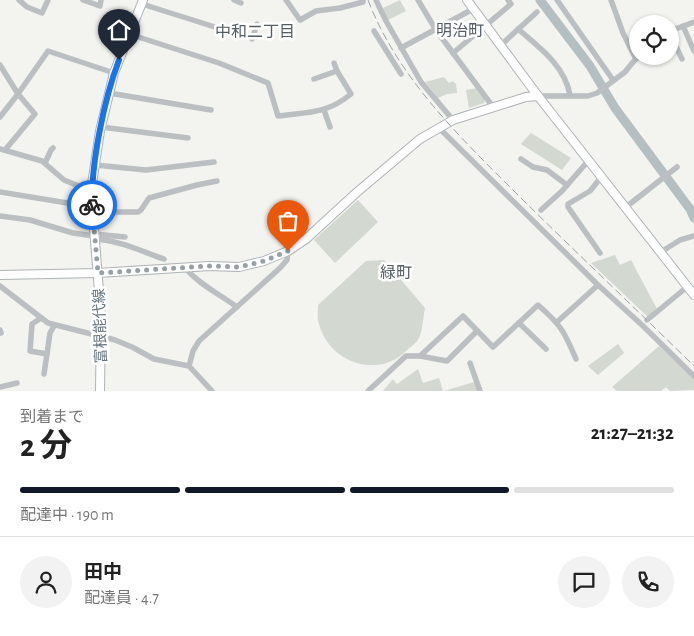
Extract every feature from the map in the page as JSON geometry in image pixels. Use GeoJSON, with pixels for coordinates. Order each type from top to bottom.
{"type":"FeatureCollection","features":[{"type":"Feature","properties":{"kind":"street"},"geometry":{"type":"LineString","coordinates":[[19,0],[27,7],[42,13],[48,0]]}},
{"type":"Feature","properties":{"kind":"street"},"geometry":{"type":"LineString","coordinates":[[83,0],[100,6],[101,0]]}},
{"type":"Feature","properties":{"kind":"street"},"geometry":{"type":"LineString","coordinates":[[234,0],[241,3]]}},
{"type":"Feature","properties":{"kind":"street"},"geometry":{"type":"LineString","coordinates":[[286,0],[300,20],[316,11],[340,8],[363,2],[362,0]]}},
{"type":"Feature","properties":{"kind":"street"},"geometry":{"type":"LineString","coordinates":[[376,0],[421,82],[453,120]]}},
{"type":"Feature","properties":{"kind":"street"},"geometry":{"type":"LineString","coordinates":[[418,0],[436,30],[493,107]]}},
{"type":"Feature","properties":{"kind":"street"},"geometry":{"type":"LineString","coordinates":[[467,0],[538,96],[694,295]]}},
{"type":"Feature","properties":{"kind":"street"},"geometry":{"type":"LineString","coordinates":[[453,53],[511,4],[508,0]]}},
{"type":"Feature","properties":{"kind":"street"},"geometry":{"type":"LineString","coordinates":[[557,0],[612,82]]}},
{"type":"Feature","properties":{"kind":"street"},"geometry":{"type":"LineString","coordinates":[[611,0],[629,44]]}},
{"type":"Feature","properties":{"kind":"street"},"geometry":{"type":"LineString","coordinates":[[143,2],[218,28]]}},
{"type":"Feature","properties":{"kind":"street","name":"富根能代線"},"geometry":{"type":"LineString","coordinates":[[100,391],[102,337],[92,191],[101,127],[109,92],[129,34],[143,2]]}},
{"type":"Feature","properties":{"kind":"street"},"geometry":{"type":"LineString","coordinates":[[401,48],[473,9]]}},
{"type":"Feature","properties":{"kind":"street"},"geometry":{"type":"LineString","coordinates":[[501,45],[537,12]]}},
{"type":"Feature","properties":{"kind":"street"},"geometry":{"type":"LineString","coordinates":[[679,28],[694,22]]}},
{"type":"Feature","properties":{"kind":"street"},"geometry":{"type":"LineString","coordinates":[[252,39],[256,24]]}},
{"type":"Feature","properties":{"kind":"street"},"geometry":{"type":"LineString","coordinates":[[682,26],[694,51]]}},
{"type":"Feature","properties":{"kind":"street"},"geometry":{"type":"LineString","coordinates":[[518,29],[556,64],[570,90],[570,95]]}},
{"type":"Feature","properties":{"kind":"street"},"geometry":{"type":"LineString","coordinates":[[374,31],[401,74]]}},
{"type":"Feature","properties":{"kind":"street"},"geometry":{"type":"LineString","coordinates":[[129,34],[219,63],[268,83],[278,116],[324,110],[339,104],[351,94],[334,63]]}},
{"type":"Feature","properties":{"kind":"street"},"geometry":{"type":"LineString","coordinates":[[0,117],[48,51],[114,74]]}},
{"type":"Feature","properties":{"kind":"street"},"geometry":{"type":"LineString","coordinates":[[679,52],[682,59]]}},
{"type":"Feature","properties":{"kind":"street"},"geometry":{"type":"LineString","coordinates":[[0,65],[18,94],[35,114],[2,150],[45,163],[64,180],[92,191]]}},
{"type":"Feature","properties":{"kind":"street"},"geometry":{"type":"LineString","coordinates":[[0,275],[239,267],[264,261],[288,251],[306,239],[398,156],[420,139],[453,120],[526,96],[588,96],[598,93],[631,65]]}},
{"type":"Feature","properties":{"kind":"street"},"geometry":{"type":"LineString","coordinates":[[314,79],[337,70]]}},
{"type":"Feature","properties":{"kind":"street"},"geometry":{"type":"LineString","coordinates":[[109,92],[211,110]]}},
{"type":"Feature","properties":{"kind":"street"},"geometry":{"type":"LineString","coordinates":[[324,110],[330,127]]}},
{"type":"Feature","properties":{"kind":"street"},"geometry":{"type":"LineString","coordinates":[[101,127],[188,138]]}},
{"type":"Feature","properties":{"kind":"street"},"geometry":{"type":"LineString","coordinates":[[439,128],[598,285],[694,376]]}},
{"type":"Feature","properties":{"kind":"street"},"geometry":{"type":"LineString","coordinates":[[45,163],[53,148]]}},
{"type":"Feature","properties":{"kind":"street"},"geometry":{"type":"LineString","coordinates":[[521,159],[533,167],[546,170],[567,185]]}},
{"type":"Feature","properties":{"kind":"street"},"geometry":{"type":"LineString","coordinates":[[541,210],[589,160]]}},
{"type":"Feature","properties":{"kind":"street"},"geometry":{"type":"LineString","coordinates":[[95,165],[146,170],[214,162]]}},
{"type":"Feature","properties":{"kind":"street"},"geometry":{"type":"LineString","coordinates":[[626,208],[677,167]]}},
{"type":"Feature","properties":{"kind":"street"},"geometry":{"type":"LineString","coordinates":[[600,253],[568,207],[568,204],[590,191],[602,176]]}},
{"type":"Feature","properties":{"kind":"street"},"geometry":{"type":"LineString","coordinates":[[0,192],[92,210],[138,212],[149,198],[218,181]]}},
{"type":"Feature","properties":{"kind":"street"},"geometry":{"type":"LineString","coordinates":[[0,216],[30,220],[73,234],[125,237]]}},
{"type":"Feature","properties":{"kind":"street"},"geometry":{"type":"LineString","coordinates":[[94,236],[164,259]]}},
{"type":"Feature","properties":{"kind":"street"},"geometry":{"type":"LineString","coordinates":[[661,252],[680,240],[694,236]]}},
{"type":"Feature","properties":{"kind":"street"},"geometry":{"type":"LineString","coordinates":[[189,366],[193,351],[199,341],[288,260],[288,251]]}},
{"type":"Feature","properties":{"kind":"street"},"geometry":{"type":"LineString","coordinates":[[185,268],[194,279],[223,296],[237,307]]}},
{"type":"Feature","properties":{"kind":"street"},"geometry":{"type":"LineString","coordinates":[[557,322],[598,285]]}},
{"type":"Feature","properties":{"kind":"street"},"geometry":{"type":"LineString","coordinates":[[0,287],[54,326],[102,337],[132,347],[154,359],[189,366],[212,391]]}},
{"type":"Feature","properties":{"kind":"street"},"geometry":{"type":"LineString","coordinates":[[647,320],[687,287]]}},
{"type":"Feature","properties":{"kind":"street"},"geometry":{"type":"LineString","coordinates":[[420,356],[463,316],[494,347],[538,305],[557,322],[564,332],[576,359]]}},
{"type":"Feature","properties":{"kind":"street"},"geometry":{"type":"LineString","coordinates":[[41,318],[32,324],[30,351],[47,354]]}},
{"type":"Feature","properties":{"kind":"street"},"geometry":{"type":"LineString","coordinates":[[518,323],[546,349]]}},
{"type":"Feature","properties":{"kind":"street"},"geometry":{"type":"LineString","coordinates":[[44,374],[50,333],[54,326]]}},
{"type":"Feature","properties":{"kind":"street"},"geometry":{"type":"LineString","coordinates":[[368,391],[406,356],[420,356],[447,361],[478,331]]}},
{"type":"Feature","properties":{"kind":"street"},"geometry":{"type":"LineString","coordinates":[[470,363],[480,391]]}},
{"type":"Feature","properties":{"kind":"street"},"geometry":{"type":"LineString","coordinates":[[0,387],[17,383]]}},
{"type":"Feature","properties":{"kind":"shaded area"},"geometry":{"type":"Polygon","coordinates":[[[400,0],[406,11],[388,20],[383,8],[400,0]]]}},
{"type":"Feature","properties":{"kind":"shaded area"},"geometry":{"type":"Polygon","coordinates":[[[444,77],[449,83],[453,81],[456,84],[457,93],[447,94],[438,98],[425,82],[444,77]]]}},
{"type":"Feature","properties":{"kind":"shaded area"},"geometry":{"type":"Polygon","coordinates":[[[477,88],[485,100],[484,103],[469,108],[466,90],[477,88]]]}},
{"type":"Feature","properties":{"kind":"shaded area"},"geometry":{"type":"Polygon","coordinates":[[[531,133],[571,158],[562,170],[521,144],[531,133]]]}},
{"type":"Feature","properties":{"kind":"shaded area"},"geometry":{"type":"Polygon","coordinates":[[[358,200],[378,222],[335,263],[314,240],[358,200]]]}},
{"type":"Feature","properties":{"kind":"shaded area"},"geometry":{"type":"Polygon","coordinates":[[[615,255],[620,265],[631,260],[657,309],[649,318],[591,263],[615,255]]]}},
{"type":"Feature","properties":{"kind":"shaded area"},"geometry":{"type":"Polygon","coordinates":[[[384,260],[425,308],[422,327],[415,344],[393,360],[381,364],[368,365],[343,357],[333,348],[324,337],[318,322],[318,305],[366,261],[384,260]]]}},
{"type":"Feature","properties":{"kind":"shaded area"},"geometry":{"type":"Polygon","coordinates":[[[618,344],[624,353],[598,375],[588,366],[618,344]]]}},
{"type":"Feature","properties":{"kind":"shaded area"},"geometry":{"type":"Polygon","coordinates":[[[659,346],[694,379],[694,390],[670,391],[666,387],[661,391],[617,391],[612,387],[659,346]]]}},
{"type":"Feature","properties":{"kind":"shaded area"},"geometry":{"type":"Polygon","coordinates":[[[418,369],[423,383],[439,378],[443,391],[383,391],[393,379],[397,384],[418,369]]]}},
{"type":"Feature","properties":{"kind":"shaded area"},"geometry":{"type":"Polygon","coordinates":[[[474,382],[478,391],[444,391],[474,382]]]}},
{"type":"Feature","properties":{"kind":"waterway"},"geometry":{"type":"LineString","coordinates":[[540,0],[590,66],[615,108],[690,209],[694,218]]}},
{"type":"Feature","properties":{"kind":"railway"},"geometry":{"type":"LineString","coordinates":[[368,0],[381,29],[415,84],[457,133],[525,202],[694,366]]}},
{"type":"Feature","properties":{"kind":"way so far"},"geometry":{"type":"LineString","coordinates":[[92,205],[98,273],[209,266],[239,267],[264,261],[288,251]]}},
{"type":"Feature","properties":{"kind":"district","name":"明治町"},"geometry":{"type":"Point","coordinates":[460,30]}},
{"type":"Feature","properties":{"kind":"district","name":"中和二丁目"},"geometry":{"type":"Point","coordinates":[255,31]}},
{"type":"Feature","properties":{"kind":"district","name":"緑町"},"geometry":{"type":"Point","coordinates":[396,272]}},
{"type":"Feature","properties":{"kind":"route"},"geometry":{"type":"LineString","coordinates":[[92,205],[92,191],[100,132],[119,60]]}}]}
